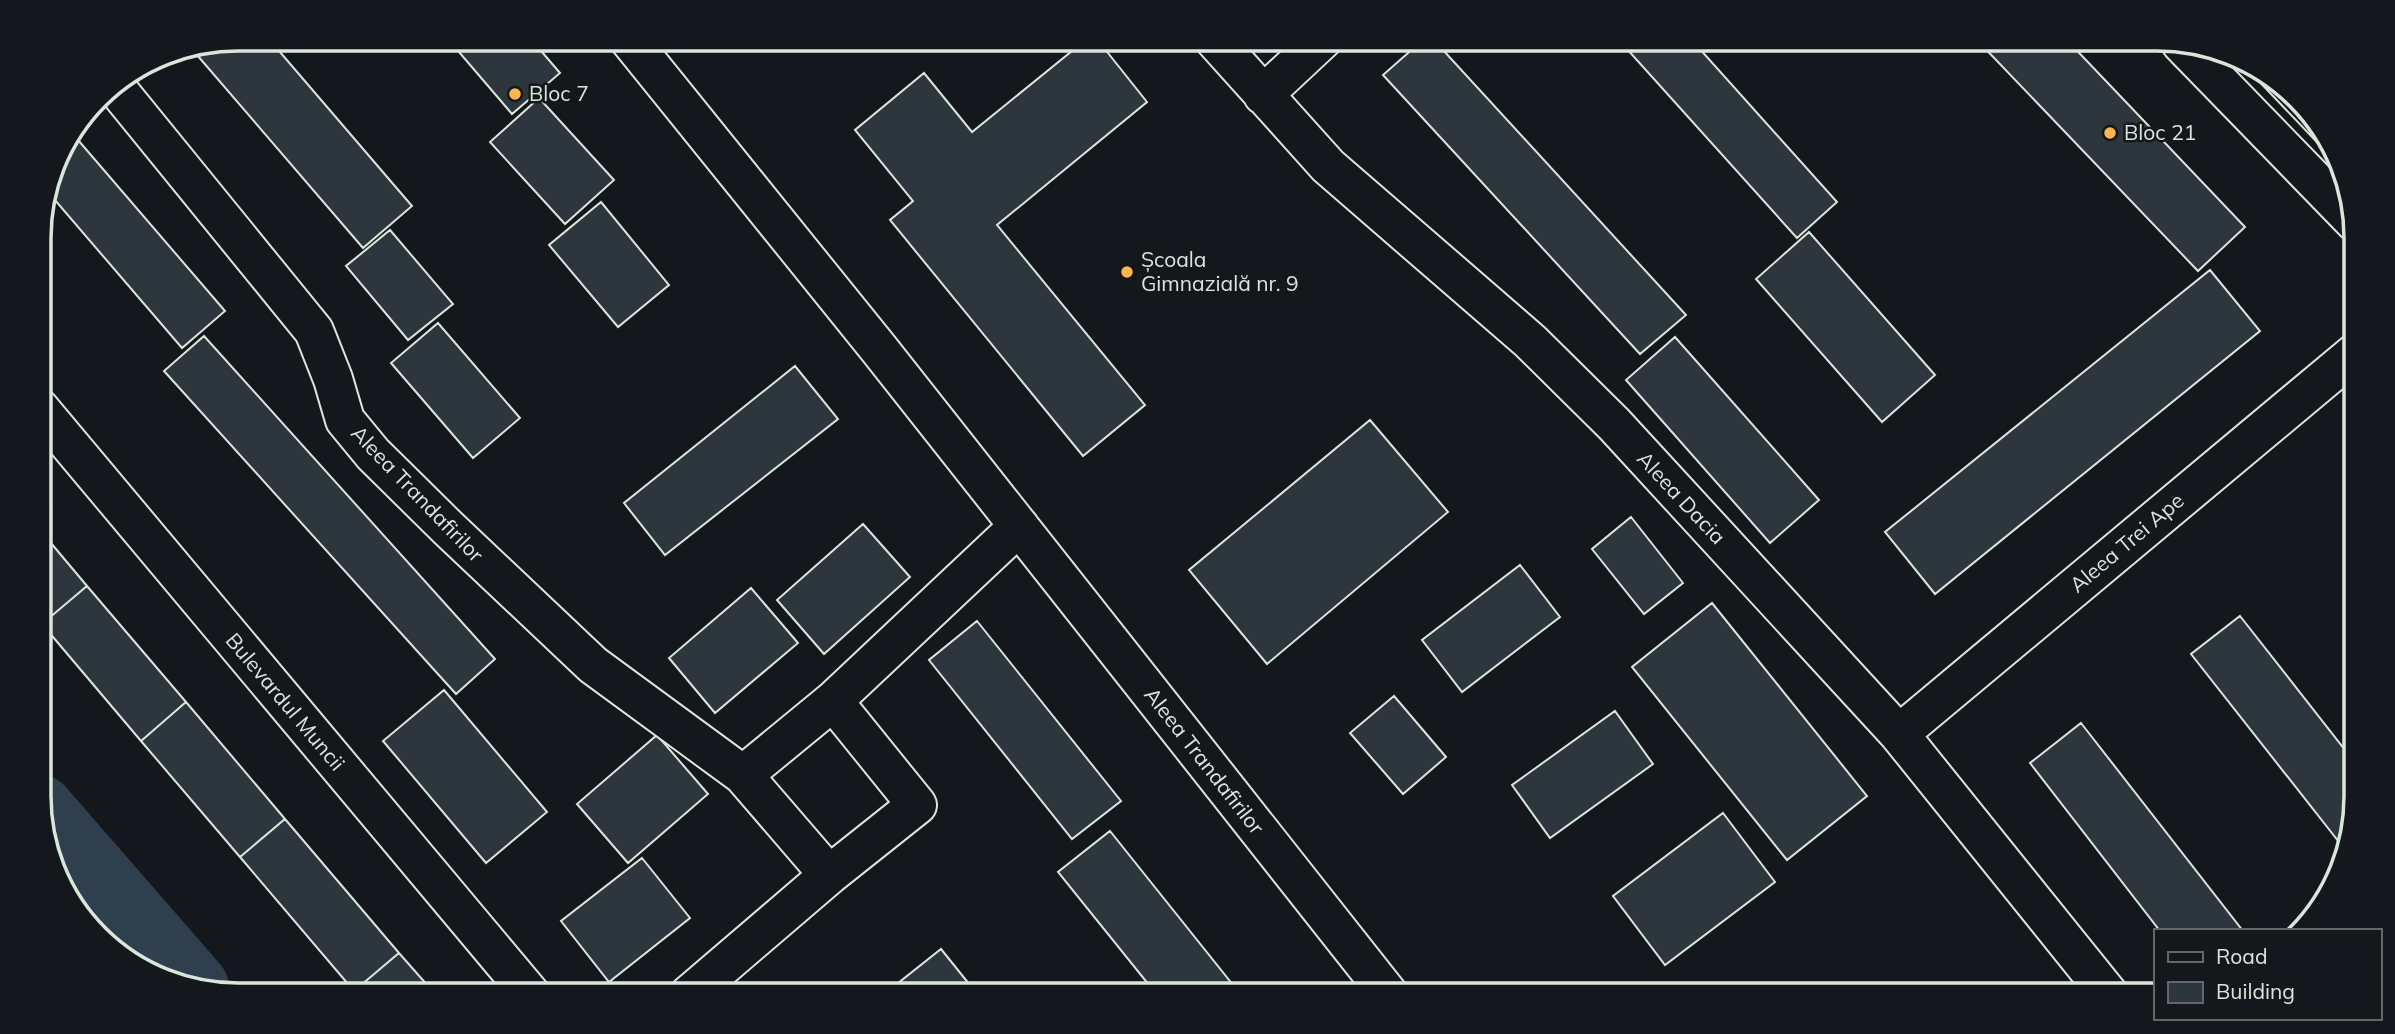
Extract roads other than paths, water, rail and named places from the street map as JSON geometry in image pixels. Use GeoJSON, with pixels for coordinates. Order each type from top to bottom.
{"type":"FeatureCollection","features":[{"type":"Feature","properties":{"kind":"street","name":"Aleea Trandafirilor"},"geometry":{"type":"LineString","coordinates":[[638,51],[1019,526],[1380,983]]}},
{"type":"Feature","properties":{"kind":"street","name":"Aleea Dacia"},"geometry":{"type":"LineString","coordinates":[[1224,51],[1328,166],[1530,341],[1614,424],[1899,734],[2091,983]]}},
{"type":"Feature","properties":{"kind":"street"},"geometry":{"type":"LineString","coordinates":[[1263,95],[1310,51]]}},
{"type":"Feature","properties":{"kind":"street"},"geometry":{"type":"LineString","coordinates":[[2191,54],[2342,209]]}},
{"type":"Feature","properties":{"kind":"street","name":"Aleea Trandafirilor"},"geometry":{"type":"LineString","coordinates":[[120,92],[314,331],[333,379],[345,420],[373,454],[593,666],[743,775],[829,875]]}},
{"type":"Feature","properties":{"kind":"street","name":"Aleea Trei Ape"},"geometry":{"type":"LineString","coordinates":[[1899,734],[2344,362]]}},
{"type":"Feature","properties":{"kind":"street","name":"Bulevardul Muncii"},"geometry":{"type":"LineString","coordinates":[[51,422],[521,983]]}},
{"type":"Feature","properties":{"kind":"street"},"geometry":{"type":"LineString","coordinates":[[743,775],[833,701],[1019,526]]}},
{"type":"Feature","properties":{"kind":"street"},"geometry":{"type":"LineString","coordinates":[[702,983],[829,875],[918,805],[833,701]]}},
{"type":"Feature","properties":{"kind":"waterway"},"geometry":{"type":"LineString","coordinates":[[52,823],[185,975]]}},
{"type":"Feature","properties":{"kind":"tram line"},"geometry":{"type":"LineString","coordinates":[[2259,81],[2319,145]]}},
{"type":"Feature","properties":{"kind":"place","name":"Bloc 7"},"geometry":{"type":"Point","coordinates":[515,94]}},
{"type":"Feature","properties":{"kind":"place","name":"Bloc 21"},"geometry":{"type":"Point","coordinates":[2110,133]}},
{"type":"Feature","properties":{"kind":"place","name":"Școala Gimnazială nr. 9"},"geometry":{"type":"Point","coordinates":[1127,272]}}]}
